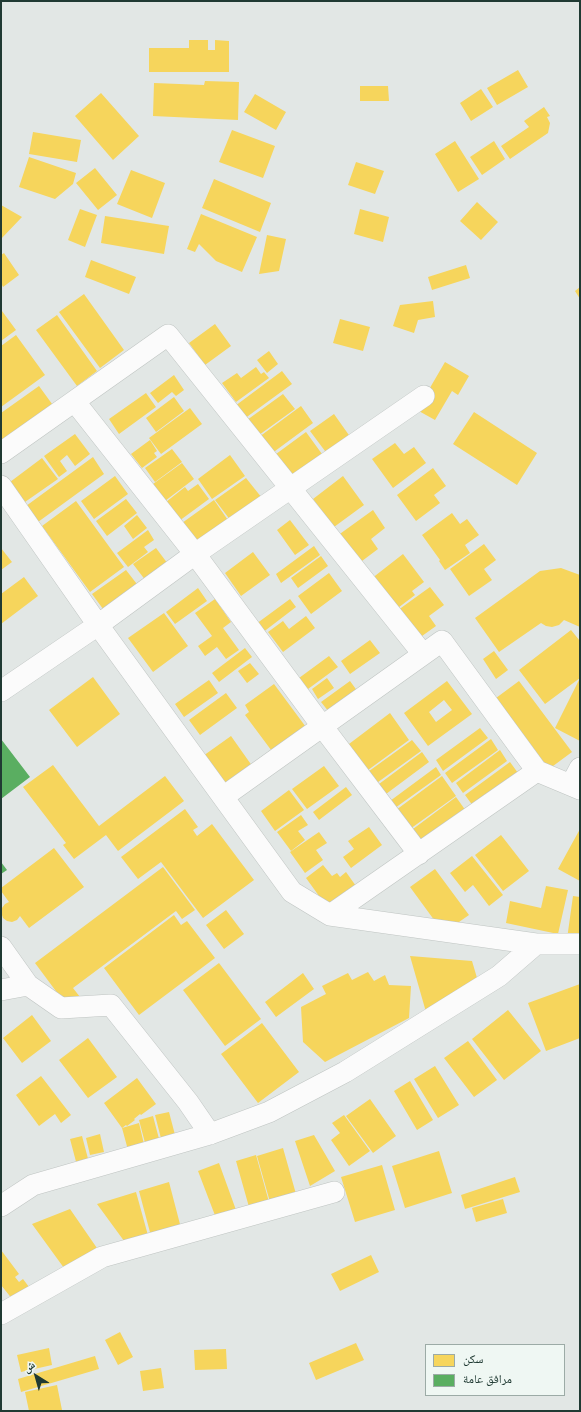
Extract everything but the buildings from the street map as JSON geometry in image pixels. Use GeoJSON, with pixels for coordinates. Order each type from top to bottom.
{"type":"FeatureCollection","features":[{"type":"Feature","properties":{"kind":"street"},"geometry":{"type":"LineString","coordinates":[[1,453],[168,335],[423,654]]}},
{"type":"Feature","properties":{"kind":"street"},"geometry":{"type":"LineString","coordinates":[[1,691],[98,625],[195,554],[424,396]]}},
{"type":"Feature","properties":{"kind":"street"},"geometry":{"type":"LineString","coordinates":[[75,402],[195,554],[419,854]]}},
{"type":"Feature","properties":{"kind":"street"},"geometry":{"type":"LineString","coordinates":[[1,486],[98,625],[292,892],[330,915],[536,944],[580,944]]}},
{"type":"Feature","properties":{"kind":"street"},"geometry":{"type":"LineString","coordinates":[[223,797],[442,641],[537,771],[577,781]]}},
{"type":"Feature","properties":{"kind":"street"},"geometry":{"type":"LineString","coordinates":[[330,915],[537,771]]}},
{"type":"Feature","properties":{"kind":"street"},"geometry":{"type":"LineString","coordinates":[[1,1206],[33,1186],[210,1134],[269,1112],[345,1072],[499,976],[536,944]]}},
{"type":"Feature","properties":{"kind":"street"},"geometry":{"type":"LineString","coordinates":[[1,947],[28,985],[61,1008],[111,1005],[188,1102],[210,1134]]}},
{"type":"Feature","properties":{"kind":"street"},"geometry":{"type":"LineString","coordinates":[[1,990],[28,985]]}},
{"type":"Feature","properties":{"kind":"street"},"geometry":{"type":"LineString","coordinates":[[1,1314],[102,1257],[334,1192]]}}]}
